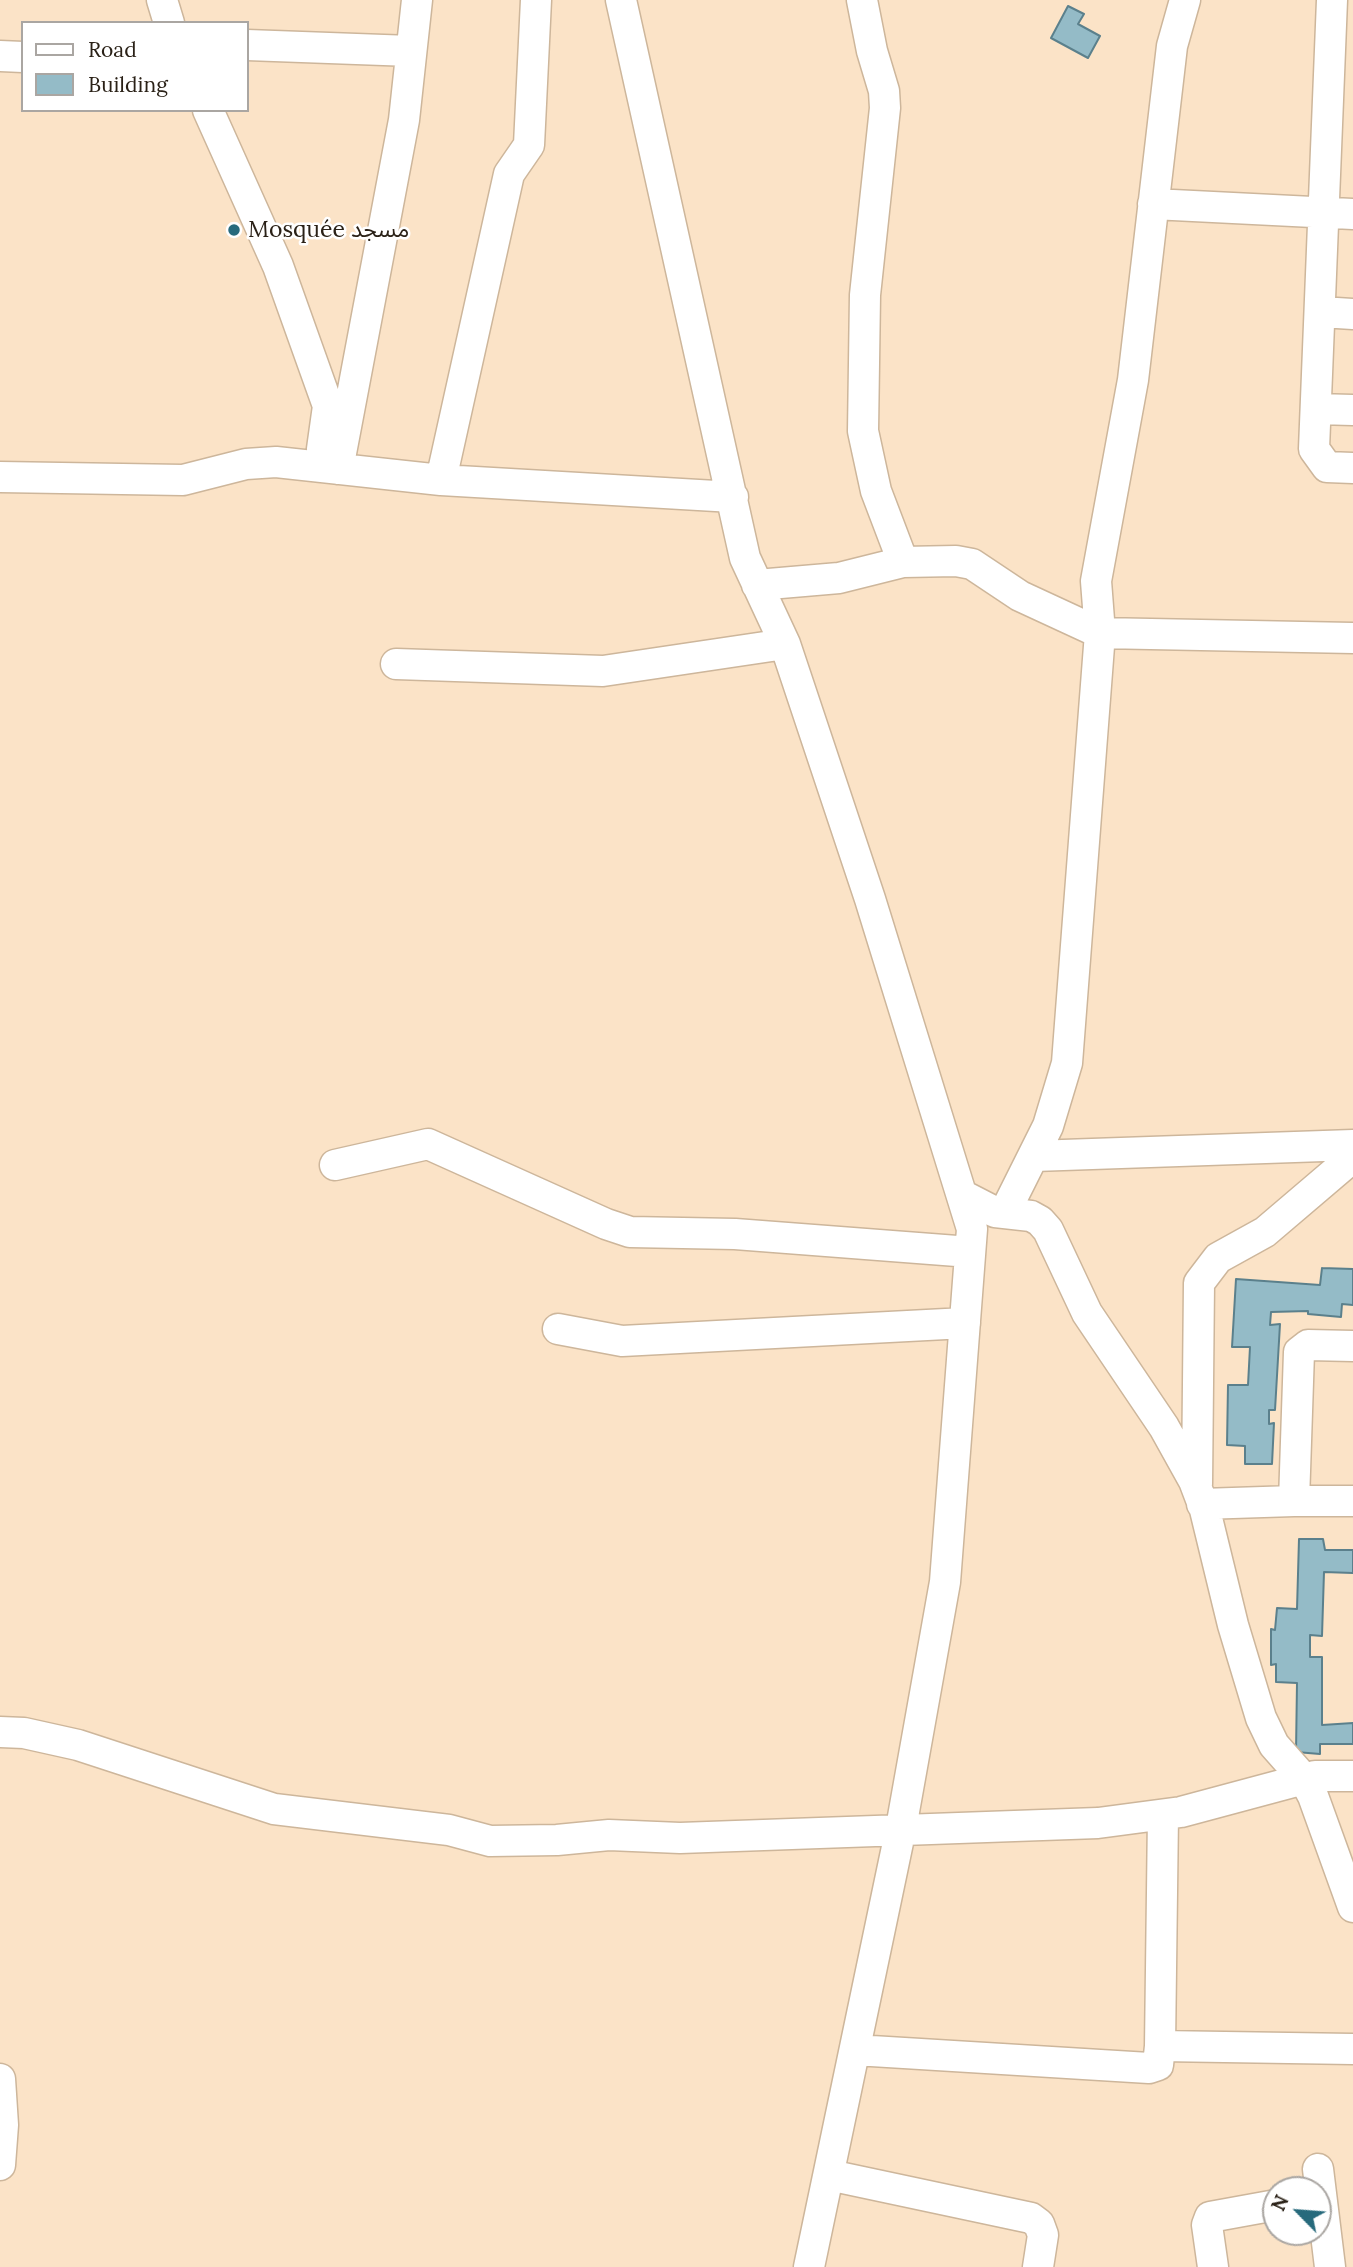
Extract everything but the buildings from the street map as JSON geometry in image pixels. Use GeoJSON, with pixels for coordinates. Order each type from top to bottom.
{"type":"FeatureCollection","features":[{"type":"Feature","properties":{"kind":"street"},"geometry":{"type":"LineString","coordinates":[[162,0],[169,21]]}},
{"type":"Feature","properties":{"kind":"street"},"geometry":{"type":"LineString","coordinates":[[328,468],[404,120],[417,0]]}},
{"type":"Feature","properties":{"kind":"street"},"geometry":{"type":"LineString","coordinates":[[441,480],[509,174],[528,145],[536,0]]}},
{"type":"Feature","properties":{"kind":"street"},"geometry":{"type":"LineString","coordinates":[[621,0],[745,558],[785,644],[870,899],[962,1195],[985,1226]]}},
{"type":"Feature","properties":{"kind":"street"},"geometry":{"type":"LineString","coordinates":[[862,0],[872,51],[884,91],[885,108],[865,295],[863,431],[876,491],[903,562]]}},
{"type":"Feature","properties":{"kind":"street"},"geometry":{"type":"LineString","coordinates":[[809,2267],[901,1828],[945,1582],[965,1323],[985,1226],[1034,1156],[1048,1126],[1067,1063],[1100,633],[1096,581],[1133,380],[1172,46],[1185,0]]}},
{"type":"Feature","properties":{"kind":"street"},"geometry":{"type":"LineString","coordinates":[[1339,3],[1339,214],[1321,312],[1314,449],[1327,467],[1353,468]]}},
{"type":"Feature","properties":{"kind":"street"},"geometry":{"type":"LineString","coordinates":[[248,45],[411,51]]}},
{"type":"Feature","properties":{"kind":"street"},"geometry":{"type":"LineString","coordinates":[[0,56],[21,57]]}},
{"type":"Feature","properties":{"kind":"street"},"geometry":{"type":"LineString","coordinates":[[209,112],[278,266],[328,406],[328,468]]}},
{"type":"Feature","properties":{"kind":"street"},"geometry":{"type":"LineString","coordinates":[[1153,204],[1339,214]]}},
{"type":"Feature","properties":{"kind":"street"},"geometry":{"type":"LineString","coordinates":[[1321,312],[1353,314]]}},
{"type":"Feature","properties":{"kind":"street"},"geometry":{"type":"LineString","coordinates":[[1316,409],[1353,410]]}},
{"type":"Feature","properties":{"kind":"street"},"geometry":{"type":"LineString","coordinates":[[0,477],[183,480],[246,464],[276,462],[441,480],[733,497]]}},
{"type":"Feature","properties":{"kind":"street"},"geometry":{"type":"LineString","coordinates":[[757,585],[839,578],[903,562],[956,561],[972,564],[1020,596],[1100,633],[1353,638]]}},
{"type":"Feature","properties":{"kind":"street"},"geometry":{"type":"LineString","coordinates":[[396,664],[603,671],[785,644]]}},
{"type":"Feature","properties":{"kind":"street"},"geometry":{"type":"LineString","coordinates":[[335,1166],[428,1144],[606,1224],[630,1232],[735,1234],[985,1226],[1031,1216],[1048,1230],[1087,1313],[1164,1427],[1200,1496],[1233,1625],[1261,1718],[1274,1745],[1304,1779],[1313,1796],[1353,1908]]}},
{"type":"Feature","properties":{"kind":"street"},"geometry":{"type":"LineString","coordinates":[[1034,1156],[1353,1145]]}},
{"type":"Feature","properties":{"kind":"street"},"geometry":{"type":"LineString","coordinates":[[1200,1496],[1199,1283],[1218,1258],[1265,1233],[1353,1157]]}},
{"type":"Feature","properties":{"kind":"street"},"geometry":{"type":"LineString","coordinates":[[558,1329],[622,1341],[965,1323]]}},
{"type":"Feature","properties":{"kind":"street"},"geometry":{"type":"LineString","coordinates":[[1294,1501],[1299,1352],[1308,1345],[1353,1346]]}},
{"type":"Feature","properties":{"kind":"street"},"geometry":{"type":"LineString","coordinates":[[1200,1496],[1353,1502]]}},
{"type":"Feature","properties":{"kind":"street"},"geometry":{"type":"LineString","coordinates":[[0,1732],[24,1733],[78,1745],[274,1809],[449,1830],[490,1841],[558,1840],[609,1835],[680,1838],[1098,1823],[1163,1815],[1315,1776],[1353,1776]]}},
{"type":"Feature","properties":{"kind":"street"},"geometry":{"type":"LineString","coordinates":[[855,2050],[1149,2068],[1158,2064],[1163,1815]]}},
{"type":"Feature","properties":{"kind":"street"},"geometry":{"type":"LineString","coordinates":[[1160,2046],[1353,2049]]}},
{"type":"Feature","properties":{"kind":"street"},"geometry":{"type":"LineString","coordinates":[[0,2079],[3,2124],[0,2165]]}},
{"type":"Feature","properties":{"kind":"street"},"geometry":{"type":"LineString","coordinates":[[1318,2169],[1318,2176]]}},
{"type":"Feature","properties":{"kind":"street"},"geometry":{"type":"LineString","coordinates":[[829,2175],[1031,2218],[1039,2224],[1043,2235],[1038,2267]]}},
{"type":"Feature","properties":{"kind":"street"},"geometry":{"type":"LineString","coordinates":[[1213,2267],[1208,2225],[1210,2217],[1262,2208]]}},
{"type":"Feature","properties":{"kind":"street"},"geometry":{"type":"LineString","coordinates":[[1327,2246],[1330,2267]]}},
{"type":"Feature","properties":{"kind":"place","name":"Mosquée مسجد"},"geometry":{"type":"Point","coordinates":[234,230]}}]}
